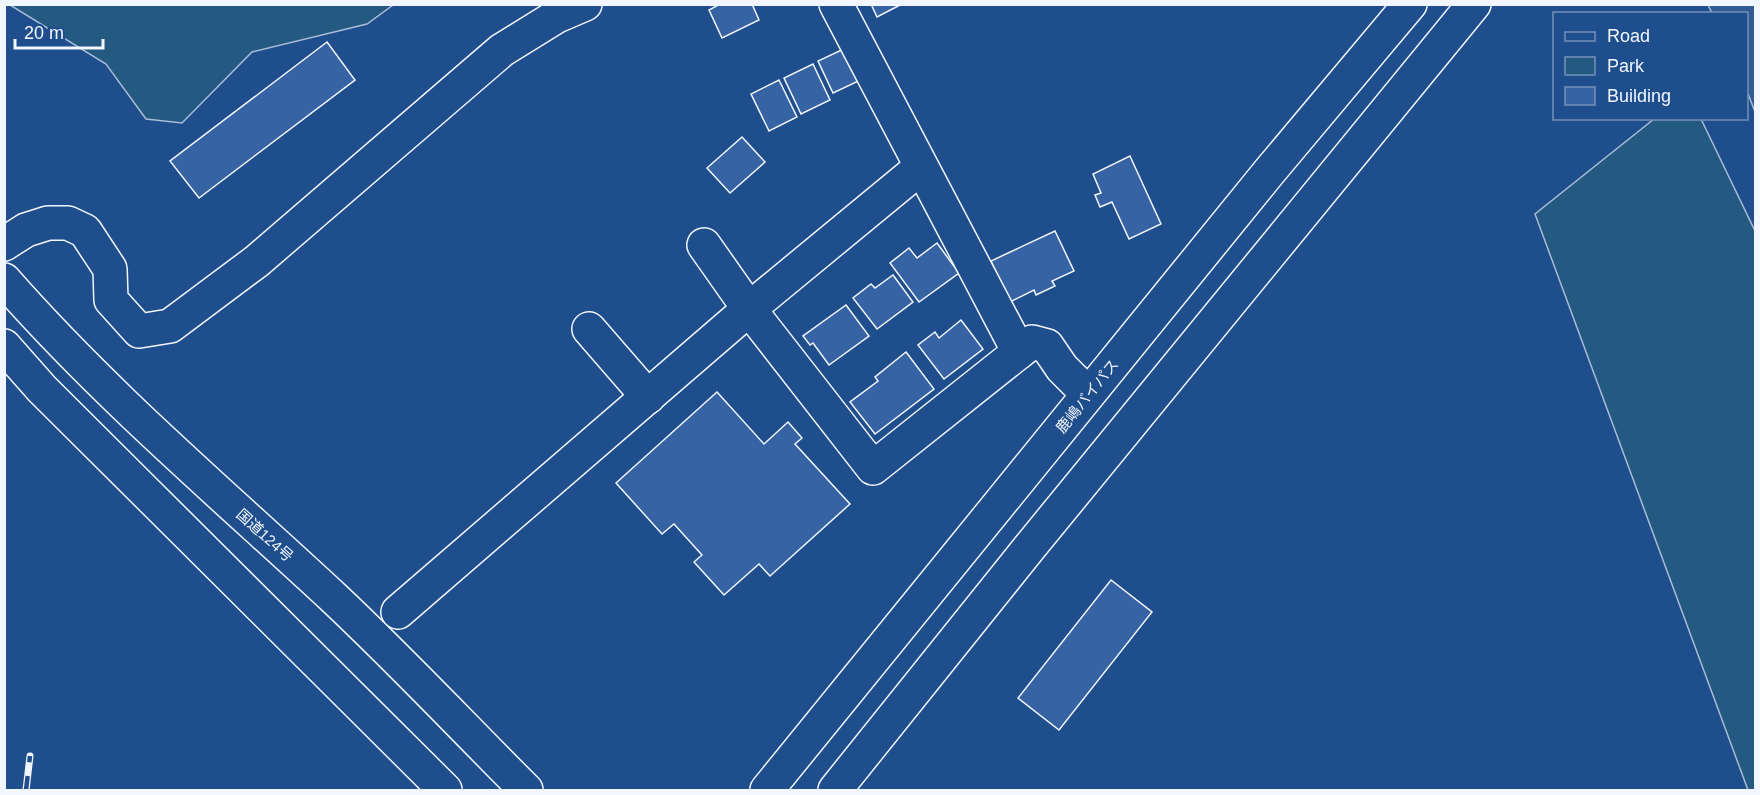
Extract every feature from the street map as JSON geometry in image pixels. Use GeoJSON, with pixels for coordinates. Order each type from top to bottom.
{"type":"FeatureCollection","features":[{"type":"Feature","properties":{"kind":"main road"},"geometry":{"type":"LineString","coordinates":[[4,244],[26,230],[48,223],[68,223],[85,231],[110,268],[111,300],[123,314],[139,331],[170,326],[257,261],[502,50],[557,16],[585,4]]}},
{"type":"Feature","properties":{"kind":"main road"},"geometry":{"type":"LineString","coordinates":[[836,4],[1019,352]]}},
{"type":"Feature","properties":{"kind":"main road","name":"鹿嶋バイパス"},"geometry":{"type":"LineString","coordinates":[[767,790],[1269,172],[1410,4]]}},
{"type":"Feature","properties":{"kind":"main road"},"geometry":{"type":"LineString","coordinates":[[835,790],[1029,548],[1474,4]]}},
{"type":"Feature","properties":{"kind":"main road"},"geometry":{"type":"LineString","coordinates":[[398,612],[749,309],[914,173]]}},
{"type":"Feature","properties":{"kind":"main road"},"geometry":{"type":"LineString","coordinates":[[704,245],[749,309],[873,468],[1032,342],[1047,346],[1062,368],[1088,394]]}},
{"type":"Feature","properties":{"kind":"main road","name":"国道124号"},"geometry":{"type":"LineString","coordinates":[[4,280],[156,436],[336,600],[526,790]]}},
{"type":"Feature","properties":{"kind":"main road"},"geometry":{"type":"LineString","coordinates":[[589,329],[648,397]]}},
{"type":"Feature","properties":{"kind":"main road"},"geometry":{"type":"LineString","coordinates":[[4,346],[42,389],[445,790]]}},
{"type":"Feature","properties":{"kind":"green space"},"geometry":{"type":"Polygon","coordinates":[[[10,5],[393,5],[367,24],[252,52],[182,123],[146,119],[106,64],[10,5]]]}},
{"type":"Feature","properties":{"kind":"green space"},"geometry":{"type":"Polygon","coordinates":[[[1653,120],[1701,120],[1755,231],[1755,790],[1748,790],[1535,214],[1653,120]]]}},
{"type":"Feature","properties":{"kind":"shaded area"},"geometry":{"type":"Polygon","coordinates":[[[1708,5],[1755,5],[1755,112],[1748,94],[1748,12],[1712,12],[1708,5]]]}},
{"type":"Feature","properties":{"kind":"building"},"geometry":{"type":"Polygon","coordinates":[[[720,4],[752,4],[759,20],[722,38],[709,10],[720,4]]]}},
{"type":"Feature","properties":{"kind":"building"},"geometry":{"type":"Polygon","coordinates":[[[871,4],[902,4],[877,17],[871,4]]]}},
{"type":"Feature","properties":{"kind":"building"},"geometry":{"type":"Polygon","coordinates":[[[327,42],[355,80],[199,198],[170,161],[327,42]]]}},
{"type":"Feature","properties":{"kind":"building"},"geometry":{"type":"Polygon","coordinates":[[[850,46],[865,78],[833,93],[818,61],[850,46]]]}},
{"type":"Feature","properties":{"kind":"building"},"geometry":{"type":"Polygon","coordinates":[[[813,64],[830,100],[801,114],[784,78],[813,64]]]}},
{"type":"Feature","properties":{"kind":"building"},"geometry":{"type":"Polygon","coordinates":[[[779,80],[797,117],[769,131],[751,94],[779,80]]]}},
{"type":"Feature","properties":{"kind":"building"},"geometry":{"type":"Polygon","coordinates":[[[742,137],[765,162],[730,193],[707,168],[742,137]]]}},
{"type":"Feature","properties":{"kind":"building"},"geometry":{"type":"Polygon","coordinates":[[[1130,156],[1161,224],[1129,239],[1112,202],[1100,207],[1095,195],[1101,193],[1093,174],[1130,156]]]}},
{"type":"Feature","properties":{"kind":"building"},"geometry":{"type":"Polygon","coordinates":[[[1055,231],[1074,271],[1052,281],[1055,286],[1036,295],[1034,290],[1010,302],[991,261],[1055,231]]]}},
{"type":"Feature","properties":{"kind":"building"},"geometry":{"type":"Polygon","coordinates":[[[937,243],[959,273],[919,302],[890,263],[909,248],[917,258],[937,243]]]}},
{"type":"Feature","properties":{"kind":"building"},"geometry":{"type":"Polygon","coordinates":[[[893,275],[913,302],[877,329],[853,298],[871,284],[875,288],[893,275]]]}},
{"type":"Feature","properties":{"kind":"building"},"geometry":{"type":"Polygon","coordinates":[[[846,305],[869,336],[829,365],[813,343],[810,345],[803,336],[846,305]]]}},
{"type":"Feature","properties":{"kind":"building"},"geometry":{"type":"Polygon","coordinates":[[[961,320],[983,349],[944,379],[918,345],[935,332],[939,338],[961,320]]]}},
{"type":"Feature","properties":{"kind":"building"},"geometry":{"type":"Polygon","coordinates":[[[906,352],[934,389],[875,434],[850,402],[878,381],[875,377],[906,352]]]}},
{"type":"Feature","properties":{"kind":"building"},"geometry":{"type":"Polygon","coordinates":[[[717,392],[764,444],[788,422],[802,438],[795,444],[850,504],[770,576],[759,564],[724,595],[694,562],[702,555],[674,524],[662,534],[616,483],[717,392]]]}},
{"type":"Feature","properties":{"kind":"building"},"geometry":{"type":"Polygon","coordinates":[[[1111,580],[1152,612],[1059,730],[1018,698],[1111,580]]]}},
{"type":"Feature","properties":{"kind":"railway"},"geometry":{"type":"LineString","coordinates":[[26,790],[30,756]]}}]}
